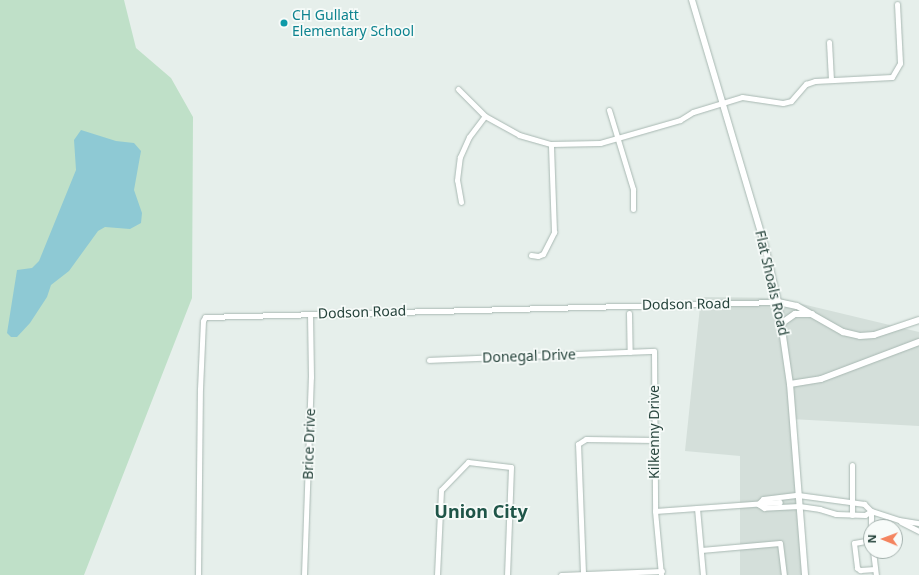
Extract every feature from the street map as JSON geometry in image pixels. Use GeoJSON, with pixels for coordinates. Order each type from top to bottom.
{"type":"FeatureCollection","features":[{"type":"Feature","properties":{"kind":"street","name":"Flat Shoals Road"},"geometry":{"type":"LineString","coordinates":[[692,0],[765,246],[778,302],[790,384],[805,575]]}},
{"type":"Feature","properties":{"kind":"street"},"geometry":{"type":"LineString","coordinates":[[458,89],[485,116],[519,135],[551,144],[585,145],[618,138],[680,120],[722,103],[742,97],[783,103],[791,101],[806,84],[831,80],[886,78],[896,73],[900,63],[897,4]]}},
{"type":"Feature","properties":{"kind":"street"},"geometry":{"type":"LineString","coordinates":[[829,42],[831,80]]}},
{"type":"Feature","properties":{"kind":"street"},"geometry":{"type":"LineString","coordinates":[[609,110],[633,189],[633,209]]}},
{"type":"Feature","properties":{"kind":"street"},"geometry":{"type":"LineString","coordinates":[[461,202],[457,180],[460,157],[469,137],[485,116]]}},
{"type":"Feature","properties":{"kind":"street"},"geometry":{"type":"LineString","coordinates":[[531,254],[538,256],[543,254],[554,232],[551,144]]}},
{"type":"Feature","properties":{"kind":"street"},"geometry":{"type":"LineString","coordinates":[[778,302],[798,306],[843,332],[860,336],[874,335],[919,320]]}},
{"type":"Feature","properties":{"kind":"street","name":"Dodson Road"},"geometry":{"type":"LineString","coordinates":[[198,575],[203,320],[209,315],[310,314],[778,302]]}},
{"type":"Feature","properties":{"kind":"street"},"geometry":{"type":"LineString","coordinates":[[629,313],[630,352]]}},
{"type":"Feature","properties":{"kind":"street","name":"Brice Drive"},"geometry":{"type":"LineString","coordinates":[[304,575],[311,377],[310,314]]}},
{"type":"Feature","properties":{"kind":"street"},"geometry":{"type":"LineString","coordinates":[[782,323],[795,314],[815,315]]}},
{"type":"Feature","properties":{"kind":"street"},"geometry":{"type":"LineString","coordinates":[[790,384],[821,379],[919,342]]}},
{"type":"Feature","properties":{"kind":"street","name":"Kilkenny Drive"},"geometry":{"type":"LineString","coordinates":[[630,352],[654,351],[655,511],[661,573]]}},
{"type":"Feature","properties":{"kind":"street","name":"Donegal Drive"},"geometry":{"type":"LineString","coordinates":[[429,360],[630,352]]}},
{"type":"Feature","properties":{"kind":"street"},"geometry":{"type":"LineString","coordinates":[[583,573],[578,444],[586,439],[654,440]]}},
{"type":"Feature","properties":{"kind":"street"},"geometry":{"type":"LineString","coordinates":[[437,575],[440,490],[468,462],[511,467],[507,575]]}},
{"type":"Feature","properties":{"kind":"street"},"geometry":{"type":"LineString","coordinates":[[852,465],[852,515]]}},
{"type":"Feature","properties":{"kind":"street"},"geometry":{"type":"LineString","coordinates":[[655,511],[758,504],[764,508],[798,495],[864,504],[871,511],[896,519]]}},
{"type":"Feature","properties":{"kind":"street"},"geometry":{"type":"LineString","coordinates":[[758,504],[763,499],[852,515],[865,515],[871,511]]}},
{"type":"Feature","properties":{"kind":"street"},"geometry":{"type":"LineString","coordinates":[[697,508],[703,575]]}},
{"type":"Feature","properties":{"kind":"street"},"geometry":{"type":"LineString","coordinates":[[871,511],[871,519]]}},
{"type":"Feature","properties":{"kind":"street"},"geometry":{"type":"LineString","coordinates":[[903,521],[919,523]]}},
{"type":"Feature","properties":{"kind":"street"},"geometry":{"type":"LineString","coordinates":[[903,522],[919,531]]}},
{"type":"Feature","properties":{"kind":"street"},"geometry":{"type":"LineString","coordinates":[[863,541],[854,543],[857,568],[860,570],[876,572],[874,559]]}},
{"type":"Feature","properties":{"kind":"street"},"geometry":{"type":"LineString","coordinates":[[701,550],[780,543],[784,575]]}},
{"type":"Feature","properties":{"kind":"street"},"geometry":{"type":"LineString","coordinates":[[560,575],[583,573],[661,573]]}},
{"type":"Feature","properties":{"kind":"shaded area"},"geometry":{"type":"Polygon","coordinates":[[[701,297],[777,298],[919,332],[919,426],[791,419],[805,575],[740,575],[740,456],[685,451],[701,297]]]}},
{"type":"Feature","properties":{"kind":"green space"},"geometry":{"type":"Polygon","coordinates":[[[0,0],[124,0],[136,48],[171,78],[193,117],[192,298],[84,575],[0,575],[0,0]]]}},
{"type":"Feature","properties":{"kind":"water"},"geometry":{"type":"Polygon","coordinates":[[[81,130],[116,141],[134,143],[141,151],[134,190],[142,213],[141,223],[130,229],[105,227],[98,231],[69,271],[51,285],[47,297],[30,323],[17,337],[11,337],[7,333],[17,270],[32,268],[39,261],[76,170],[74,140],[81,130]]]}},
{"type":"Feature","properties":{"kind":"place","name":"CH Gullatt Elementary School"},"geometry":{"type":"Point","coordinates":[284,23]}},
{"type":"Feature","properties":{"kind":"district","name":"Union City"},"geometry":{"type":"Point","coordinates":[481,511]}}]}
